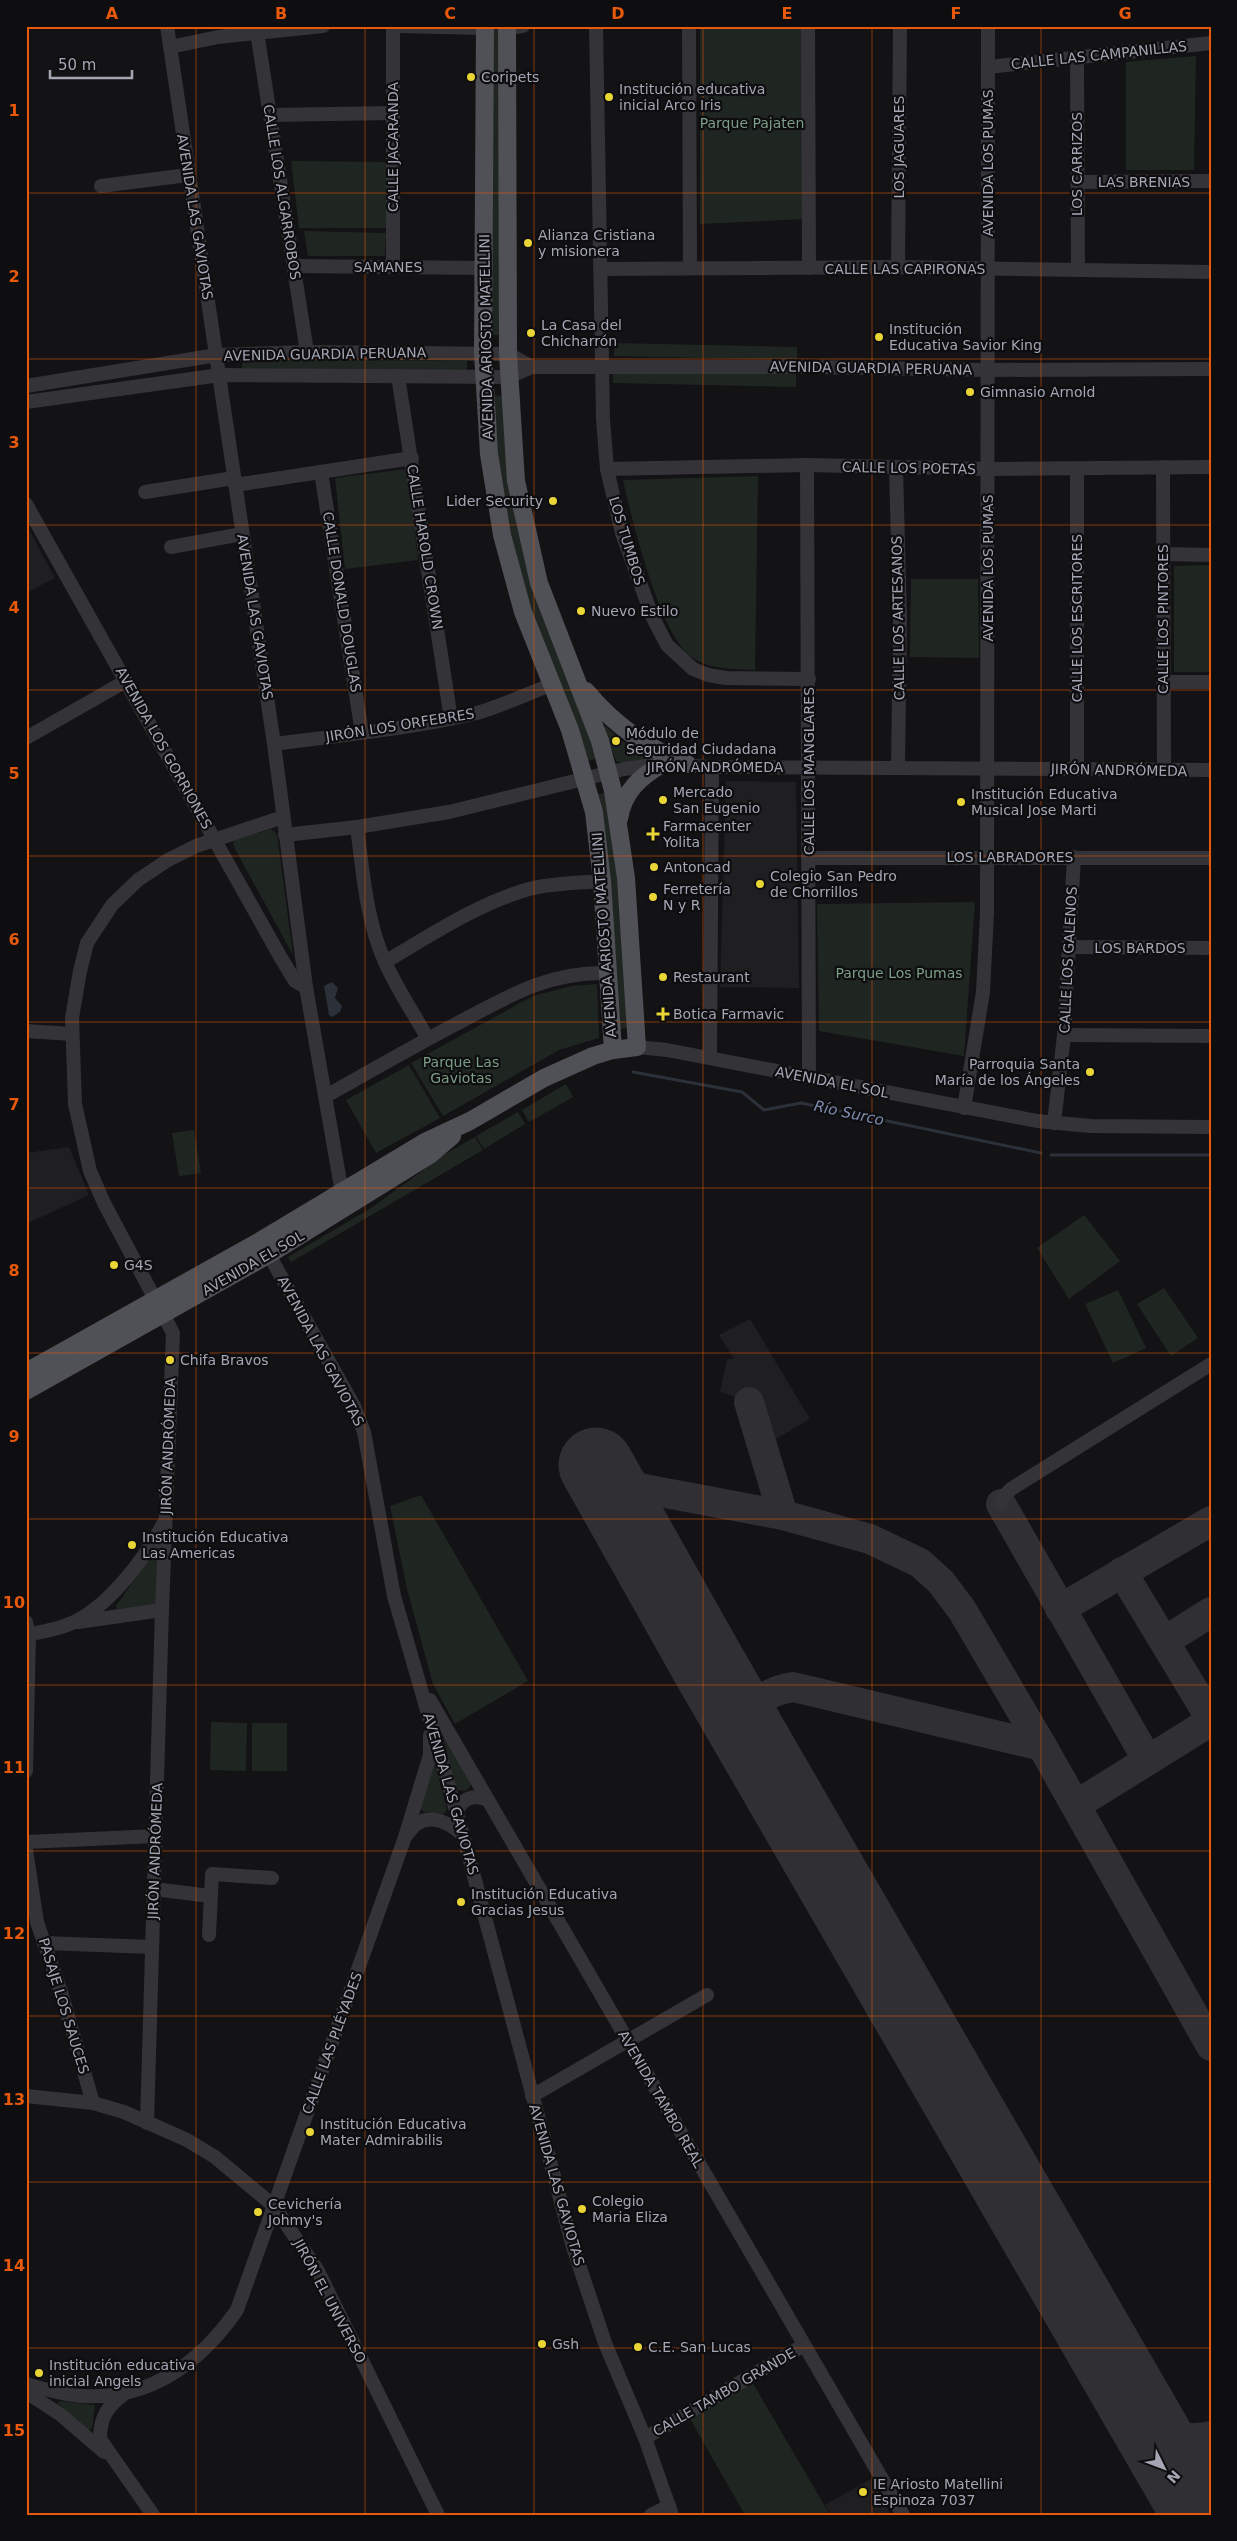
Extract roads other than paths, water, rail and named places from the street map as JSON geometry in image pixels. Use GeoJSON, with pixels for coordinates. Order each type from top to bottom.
{"type":"FeatureCollection","features":[{"type":"Feature","properties":{"kind":"main road","name":"AVENIDA ARIOSTO MATELLINI"},"geometry":{"type":"LineString","coordinates":[[485,27],[483,353],[489,454],[502,535],[523,612],[570,730],[586,778],[594,812],[602,882],[613,1050]]}},
{"type":"Feature","properties":{"kind":"main road","name":"AVENIDA ARIOSTO MATELLINI"},"geometry":{"type":"LineString","coordinates":[[513,27],[508,354],[512,445],[524,524],[539,583],[576,676],[609,772],[619,822],[626,878],[637,1047]]}},
{"type":"Feature","properties":{"kind":"main road"},"geometry":{"type":"LineString","coordinates":[[576,676],[597,705],[624,730],[654,750],[687,764]]}},
{"type":"Feature","properties":{"kind":"main road"},"geometry":{"type":"LineString","coordinates":[[619,822],[622,806],[630,791],[640,778],[662,764]]}},
{"type":"Feature","properties":{"kind":"main road","name":"AVENIDA EL SOL"},"geometry":{"type":"LineString","coordinates":[[26,1391],[160,1307],[345,1200],[430,1154],[470,1121],[544,1078],[593,1056],[613,1050],[637,1047]]}},
{"type":"Feature","properties":{"kind":"main road","name":"AVENIDA EL SOL"},"geometry":{"type":"LineString","coordinates":[[26,1372],[160,1307]]}},
{"type":"Feature","properties":{"kind":"street","name":"AVENIDA LAS GAVIOTAS"},"geometry":{"type":"LineString","coordinates":[[167,26],[274,744],[306,987],[345,1200]]}},
{"type":"Feature","properties":{"kind":"street"},"geometry":{"type":"LineString","coordinates":[[170,46],[257,32],[323,26]]}},
{"type":"Feature","properties":{"kind":"street","name":"CALLE JACARANDA"},"geometry":{"type":"LineString","coordinates":[[393,26],[393,267]]}},
{"type":"Feature","properties":{"kind":"street"},"geometry":{"type":"LineString","coordinates":[[399,26],[485,27]]}},
{"type":"Feature","properties":{"kind":"street","name":"LOS TUMBOS"},"geometry":{"type":"LineString","coordinates":[[596,26],[603,419],[608,469],[622,533],[656,627],[673,652],[694,669],[708,675],[726,678],[809,679]]}},
{"type":"Feature","properties":{"kind":"street"},"geometry":{"type":"LineString","coordinates":[[689,26],[690,268]]}},
{"type":"Feature","properties":{"kind":"street"},"geometry":{"type":"LineString","coordinates":[[808,26],[809,268]]}},
{"type":"Feature","properties":{"kind":"street","name":"LOS JAGUARES"},"geometry":{"type":"LineString","coordinates":[[898,268],[900,26]]}},
{"type":"Feature","properties":{"kind":"street","name":"AVENIDA LOS PUMAS"},"geometry":{"type":"LineString","coordinates":[[964,1108],[983,992],[987,857],[988,26]]}},
{"type":"Feature","properties":{"kind":"street","name":"CALLE LOS ALGARROBOS"},"geometry":{"type":"LineString","coordinates":[[257,32],[307,352]]}},
{"type":"Feature","properties":{"kind":"street","name":"CALLE LAS CAMPANILLAS"},"geometry":{"type":"LineString","coordinates":[[988,68],[1211,43]]}},
{"type":"Feature","properties":{"kind":"street","name":"LOS CARRIZOS"},"geometry":{"type":"LineString","coordinates":[[1077,58],[1078,270]]}},
{"type":"Feature","properties":{"kind":"street"},"geometry":{"type":"LineString","coordinates":[[270,115],[393,113]]}},
{"type":"Feature","properties":{"kind":"street"},"geometry":{"type":"LineString","coordinates":[[101,186],[188,175]]}},
{"type":"Feature","properties":{"kind":"street","name":"LAS BRENIAS"},"geometry":{"type":"LineString","coordinates":[[1077,182],[1211,181]]}},
{"type":"Feature","properties":{"kind":"street","name":"SAMANES"},"geometry":{"type":"LineString","coordinates":[[294,266],[483,268]]}},
{"type":"Feature","properties":{"kind":"street","name":"CALLE LAS CAPIRONAS"},"geometry":{"type":"LineString","coordinates":[[600,269],[898,268],[1211,272]]}},
{"type":"Feature","properties":{"kind":"street","name":"AVENIDA GUARDIA PERUANA"},"geometry":{"type":"LineString","coordinates":[[26,386],[217,355],[307,352],[483,353],[508,354],[532,367]]}},
{"type":"Feature","properties":{"kind":"street","name":"AVENIDA GUARDIA PERUANA"},"geometry":{"type":"LineString","coordinates":[[26,402],[220,375],[508,378],[532,367],[810,366],[989,370],[1211,369]]}},
{"type":"Feature","properties":{"kind":"street","name":"CALLE HAROLD CROWN"},"geometry":{"type":"LineString","coordinates":[[398,376],[451,719]]}},
{"type":"Feature","properties":{"kind":"street"},"geometry":{"type":"LineString","coordinates":[[144,492],[322,472],[412,458]]}},
{"type":"Feature","properties":{"kind":"street","name":"CALLE LOS POETAS"},"geometry":{"type":"LineString","coordinates":[[608,469],[807,465],[988,469],[1211,467]]}},
{"type":"Feature","properties":{"kind":"street","name":"CALLE LOS MANGLARES"},"geometry":{"type":"LineString","coordinates":[[807,465],[809,1078]]}},
{"type":"Feature","properties":{"kind":"street","name":"CALLE LOS PINTORES"},"geometry":{"type":"LineString","coordinates":[[1163,467],[1164,770]]}},
{"type":"Feature","properties":{"kind":"street","name":"CALLE LOS ARTESANOS"},"geometry":{"type":"LineString","coordinates":[[896,468],[900,619],[898,768]]}},
{"type":"Feature","properties":{"kind":"street","name":"CALLE LOS ESCRITORES"},"geometry":{"type":"LineString","coordinates":[[1077,468],[1078,769]]}},
{"type":"Feature","properties":{"kind":"street","name":"CALLE DONALD DOUGLAS"},"geometry":{"type":"LineString","coordinates":[[322,472],[362,733]]}},
{"type":"Feature","properties":{"kind":"street","name":"AVENIDA LOS GORRIONES"},"geometry":{"type":"LineString","coordinates":[[26,504],[294,981],[306,987]]}},
{"type":"Feature","properties":{"kind":"street"},"geometry":{"type":"LineString","coordinates":[[171,547],[242,534]]}},
{"type":"Feature","properties":{"kind":"street"},"geometry":{"type":"LineString","coordinates":[[1163,554],[1211,555]]}},
{"type":"Feature","properties":{"kind":"street"},"geometry":{"type":"LineString","coordinates":[[26,738],[126,680]]}},
{"type":"Feature","properties":{"kind":"street"},"geometry":{"type":"LineString","coordinates":[[1164,682],[1211,682]]}},
{"type":"Feature","properties":{"kind":"street","name":"JIRÓN LOS ORFEBRES"},"geometry":{"type":"LineString","coordinates":[[274,744],[451,719],[479,712],[551,685]]}},
{"type":"Feature","properties":{"kind":"street","name":"JIRÓN ANDRÓMEDA"},"geometry":{"type":"LineString","coordinates":[[285,835],[357,827],[495,802],[609,772],[662,764],[712,767],[1211,770]]}},
{"type":"Feature","properties":{"kind":"street"},"geometry":{"type":"LineString","coordinates":[[710,1058],[712,767]]}},
{"type":"Feature","properties":{"kind":"street","name":"JIRÓN ANDRÓMEDA"},"geometry":{"type":"LineString","coordinates":[[147,2122],[162,1610],[173,1333],[104,1203],[90,1171],[74,1104],[72,1018],[75,970],[88,943],[112,905],[138,880],[168,860],[196,846],[283,817]]}},
{"type":"Feature","properties":{"kind":"street"},"geometry":{"type":"LineString","coordinates":[[357,827],[367,903],[385,962],[428,1039]]}},
{"type":"Feature","properties":{"kind":"street","name":"CALLE LOS GALENOS"},"geometry":{"type":"LineString","coordinates":[[1054,1123],[1064,1035],[1074,857]]}},
{"type":"Feature","properties":{"kind":"street","name":"LOS LABRADORES"},"geometry":{"type":"LineString","coordinates":[[808,858],[1211,858]]}},
{"type":"Feature","properties":{"kind":"street"},"geometry":{"type":"LineString","coordinates":[[385,962],[469,912],[492,902],[542,887],[602,882]]}},
{"type":"Feature","properties":{"kind":"street","name":"LOS BARDOS"},"geometry":{"type":"LineString","coordinates":[[1070,947],[1211,948]]}},
{"type":"Feature","properties":{"kind":"street"},"geometry":{"type":"LineString","coordinates":[[326,1096],[428,1039],[534,984],[567,976],[608,973]]}},
{"type":"Feature","properties":{"kind":"street"},"geometry":{"type":"LineString","coordinates":[[26,1031],[72,1034]]}},
{"type":"Feature","properties":{"kind":"street"},"geometry":{"type":"LineString","coordinates":[[1064,1035],[1211,1036]]}},
{"type":"Feature","properties":{"kind":"street","name":"AVENIDA EL SOL"},"geometry":{"type":"LineString","coordinates":[[637,1047],[667,1050],[964,1108],[1054,1123],[1090,1126],[1211,1127]]}},
{"type":"Feature","properties":{"kind":"street","name":"AVENIDA LAS GAVIOTAS"},"geometry":{"type":"LineString","coordinates":[[264,1248],[354,1406],[364,1432],[394,1596],[463,1835],[573,2247],[605,2343],[645,2438],[671,2510]]}},
{"type":"Feature","properties":{"kind":"street"},"geometry":{"type":"LineString","coordinates":[[1000,1504],[1004,1496],[1011,1489],[1211,1364]]}},
{"type":"Feature","properties":{"kind":"street"},"geometry":{"type":"LineString","coordinates":[[75,1622],[103,1601],[130,1574],[151,1547],[166,1518]]}},
{"type":"Feature","properties":{"kind":"street"},"geometry":{"type":"LineString","coordinates":[[26,1771],[27,1631],[75,1622],[162,1610]]}},
{"type":"Feature","properties":{"kind":"street","name":"AVENIDA TAMBO REAL"},"geometry":{"type":"LineString","coordinates":[[420,1682],[903,2515]]}},
{"type":"Feature","properties":{"kind":"street","name":"CALLE LAS PLÉYADES"},"geometry":{"type":"LineString","coordinates":[[26,2384],[80,2396],[124,2394],[156,2382],[179,2370],[201,2354],[221,2332],[237,2310],[405,1837],[431,1747],[420,1682]]}},
{"type":"Feature","properties":{"kind":"street"},"geometry":{"type":"LineString","coordinates":[[456,1812],[468,1798],[480,1797],[488,1800]]}},
{"type":"Feature","properties":{"kind":"street"},"geometry":{"type":"LineString","coordinates":[[405,1837],[413,1825],[430,1820],[451,1824],[463,1835]]}},
{"type":"Feature","properties":{"kind":"street"},"geometry":{"type":"LineString","coordinates":[[26,1842],[156,1836]]}},
{"type":"Feature","properties":{"kind":"street","name":"PASAJE LOS SAUCES"},"geometry":{"type":"LineString","coordinates":[[26,1850],[37,1922],[61,1992],[93,2103]]}},
{"type":"Feature","properties":{"kind":"street"},"geometry":{"type":"LineString","coordinates":[[208,1935],[212,1874],[272,1878]]}},
{"type":"Feature","properties":{"kind":"street"},"geometry":{"type":"LineString","coordinates":[[154,1889],[210,1896]]}},
{"type":"Feature","properties":{"kind":"street"},"geometry":{"type":"LineString","coordinates":[[44,1942],[152,1947]]}},
{"type":"Feature","properties":{"kind":"street"},"geometry":{"type":"LineString","coordinates":[[532,2096],[629,2042],[707,1995]]}},
{"type":"Feature","properties":{"kind":"street","name":"JIRÓN EL UNIVERSO"},"geometry":{"type":"LineString","coordinates":[[26,2096],[93,2103],[124,2112],[147,2122],[187,2140],[215,2157],[274,2206],[318,2271],[438,2515]]}},
{"type":"Feature","properties":{"kind":"street","name":"CALLE TAMBO GRANDE"},"geometry":{"type":"LineString","coordinates":[[645,2438],[804,2345]]}},
{"type":"Feature","properties":{"kind":"street"},"geometry":{"type":"LineString","coordinates":[[26,2392],[61,2415],[113,2459]]}},
{"type":"Feature","properties":{"kind":"street"},"geometry":{"type":"LineString","coordinates":[[124,2394],[109,2406],[100,2426],[100,2439],[153,2515]]}},
{"type":"Feature","properties":{"kind":"street"},"geometry":{"type":"LineString","coordinates":[[651,2515],[671,2510]]}},
{"type":"Feature","properties":{"kind":"waterway","name":"Río Surco"},"geometry":{"type":"LineString","coordinates":[[633,1072],[742,1092],[764,1110],[801,1103],[1041,1153]]}},
{"type":"Feature","properties":{"kind":"waterway","name":"Río Surco"},"geometry":{"type":"LineString","coordinates":[[1051,1155],[1211,1155]]}},
{"type":"Feature","properties":{"kind":"place","name":"Coripets"},"geometry":{"type":"Point","coordinates":[471,77]}},
{"type":"Feature","properties":{"kind":"place","name":"Institución educativa inicial Arco Iris"},"geometry":{"type":"Point","coordinates":[609,97]}},
{"type":"Feature","properties":{"kind":"place","name":"Alianza Cristiana y misionera"},"geometry":{"type":"Point","coordinates":[528,243]}},
{"type":"Feature","properties":{"kind":"place","name":"La Casa del Chicharrón"},"geometry":{"type":"Point","coordinates":[531,333]}},
{"type":"Feature","properties":{"kind":"place","name":"Institución Educativa Savior King"},"geometry":{"type":"Point","coordinates":[879,337]}},
{"type":"Feature","properties":{"kind":"place","name":"Gimnasio Arnold"},"geometry":{"type":"Point","coordinates":[970,392]}},
{"type":"Feature","properties":{"kind":"place","name":"Lider Security"},"geometry":{"type":"Point","coordinates":[553,501]}},
{"type":"Feature","properties":{"kind":"place","name":"Nuevo Estilo"},"geometry":{"type":"Point","coordinates":[581,611]}},
{"type":"Feature","properties":{"kind":"place","name":"Módulo de Seguridad Ciudadana"},"geometry":{"type":"Point","coordinates":[616,741]}},
{"type":"Feature","properties":{"kind":"place","name":"Mercado San Eugenio"},"geometry":{"type":"Point","coordinates":[663,800]}},
{"type":"Feature","properties":{"kind":"place","name":"Institución Educativa Musical Jose Marti"},"geometry":{"type":"Point","coordinates":[961,802]}},
{"type":"Feature","properties":{"kind":"place","name":"Farmacenter Yolita"},"geometry":{"type":"Point","coordinates":[653,834]}},
{"type":"Feature","properties":{"kind":"place","name":"Antoncad"},"geometry":{"type":"Point","coordinates":[654,867]}},
{"type":"Feature","properties":{"kind":"place","name":"Colegio San Pedro de Chorrillos"},"geometry":{"type":"Point","coordinates":[760,884]}},
{"type":"Feature","properties":{"kind":"place","name":"Ferretería N y R"},"geometry":{"type":"Point","coordinates":[653,897]}},
{"type":"Feature","properties":{"kind":"place","name":"Restaurant"},"geometry":{"type":"Point","coordinates":[663,977]}},
{"type":"Feature","properties":{"kind":"place","name":"Botica Farmavic"},"geometry":{"type":"Point","coordinates":[663,1014]}},
{"type":"Feature","properties":{"kind":"place","name":"Parroquia Santa María de los Ángeles"},"geometry":{"type":"Point","coordinates":[1090,1072]}},
{"type":"Feature","properties":{"kind":"place","name":"G4S"},"geometry":{"type":"Point","coordinates":[114,1265]}},
{"type":"Feature","properties":{"kind":"place","name":"Chifa Bravos"},"geometry":{"type":"Point","coordinates":[170,1360]}},
{"type":"Feature","properties":{"kind":"place","name":"Institución Educativa Las Americas"},"geometry":{"type":"Point","coordinates":[132,1545]}},
{"type":"Feature","properties":{"kind":"place","name":"Institución Educativa Gracias Jesus"},"geometry":{"type":"Point","coordinates":[461,1902]}},
{"type":"Feature","properties":{"kind":"place","name":"Institución Educativa Mater Admirabilis"},"geometry":{"type":"Point","coordinates":[310,2132]}},
{"type":"Feature","properties":{"kind":"place","name":"Colegio Maria Eliza"},"geometry":{"type":"Point","coordinates":[582,2209]}},
{"type":"Feature","properties":{"kind":"place","name":"Cevichería Johmy's"},"geometry":{"type":"Point","coordinates":[258,2212]}},
{"type":"Feature","properties":{"kind":"place","name":"Gsh"},"geometry":{"type":"Point","coordinates":[542,2344]}},
{"type":"Feature","properties":{"kind":"place","name":"C.E. San Lucas"},"geometry":{"type":"Point","coordinates":[638,2347]}},
{"type":"Feature","properties":{"kind":"place","name":"Institución educativa inicial Angels"},"geometry":{"type":"Point","coordinates":[39,2373]}},
{"type":"Feature","properties":{"kind":"place","name":"IE Ariosto Matellini Espinoza 7037"},"geometry":{"type":"Point","coordinates":[863,2492]}},
{"type":"Feature","properties":{"kind":"park label","name":"Parque Pajaten"},"geometry":{"type":"Point","coordinates":[752,123]}},
{"type":"Feature","properties":{"kind":"park label","name":"Parque Los Pumas"},"geometry":{"type":"Point","coordinates":[899,973]}},
{"type":"Feature","properties":{"kind":"park label","name":"Parque Las Gaviotas"},"geometry":{"type":"Point","coordinates":[461,1070]}}]}
